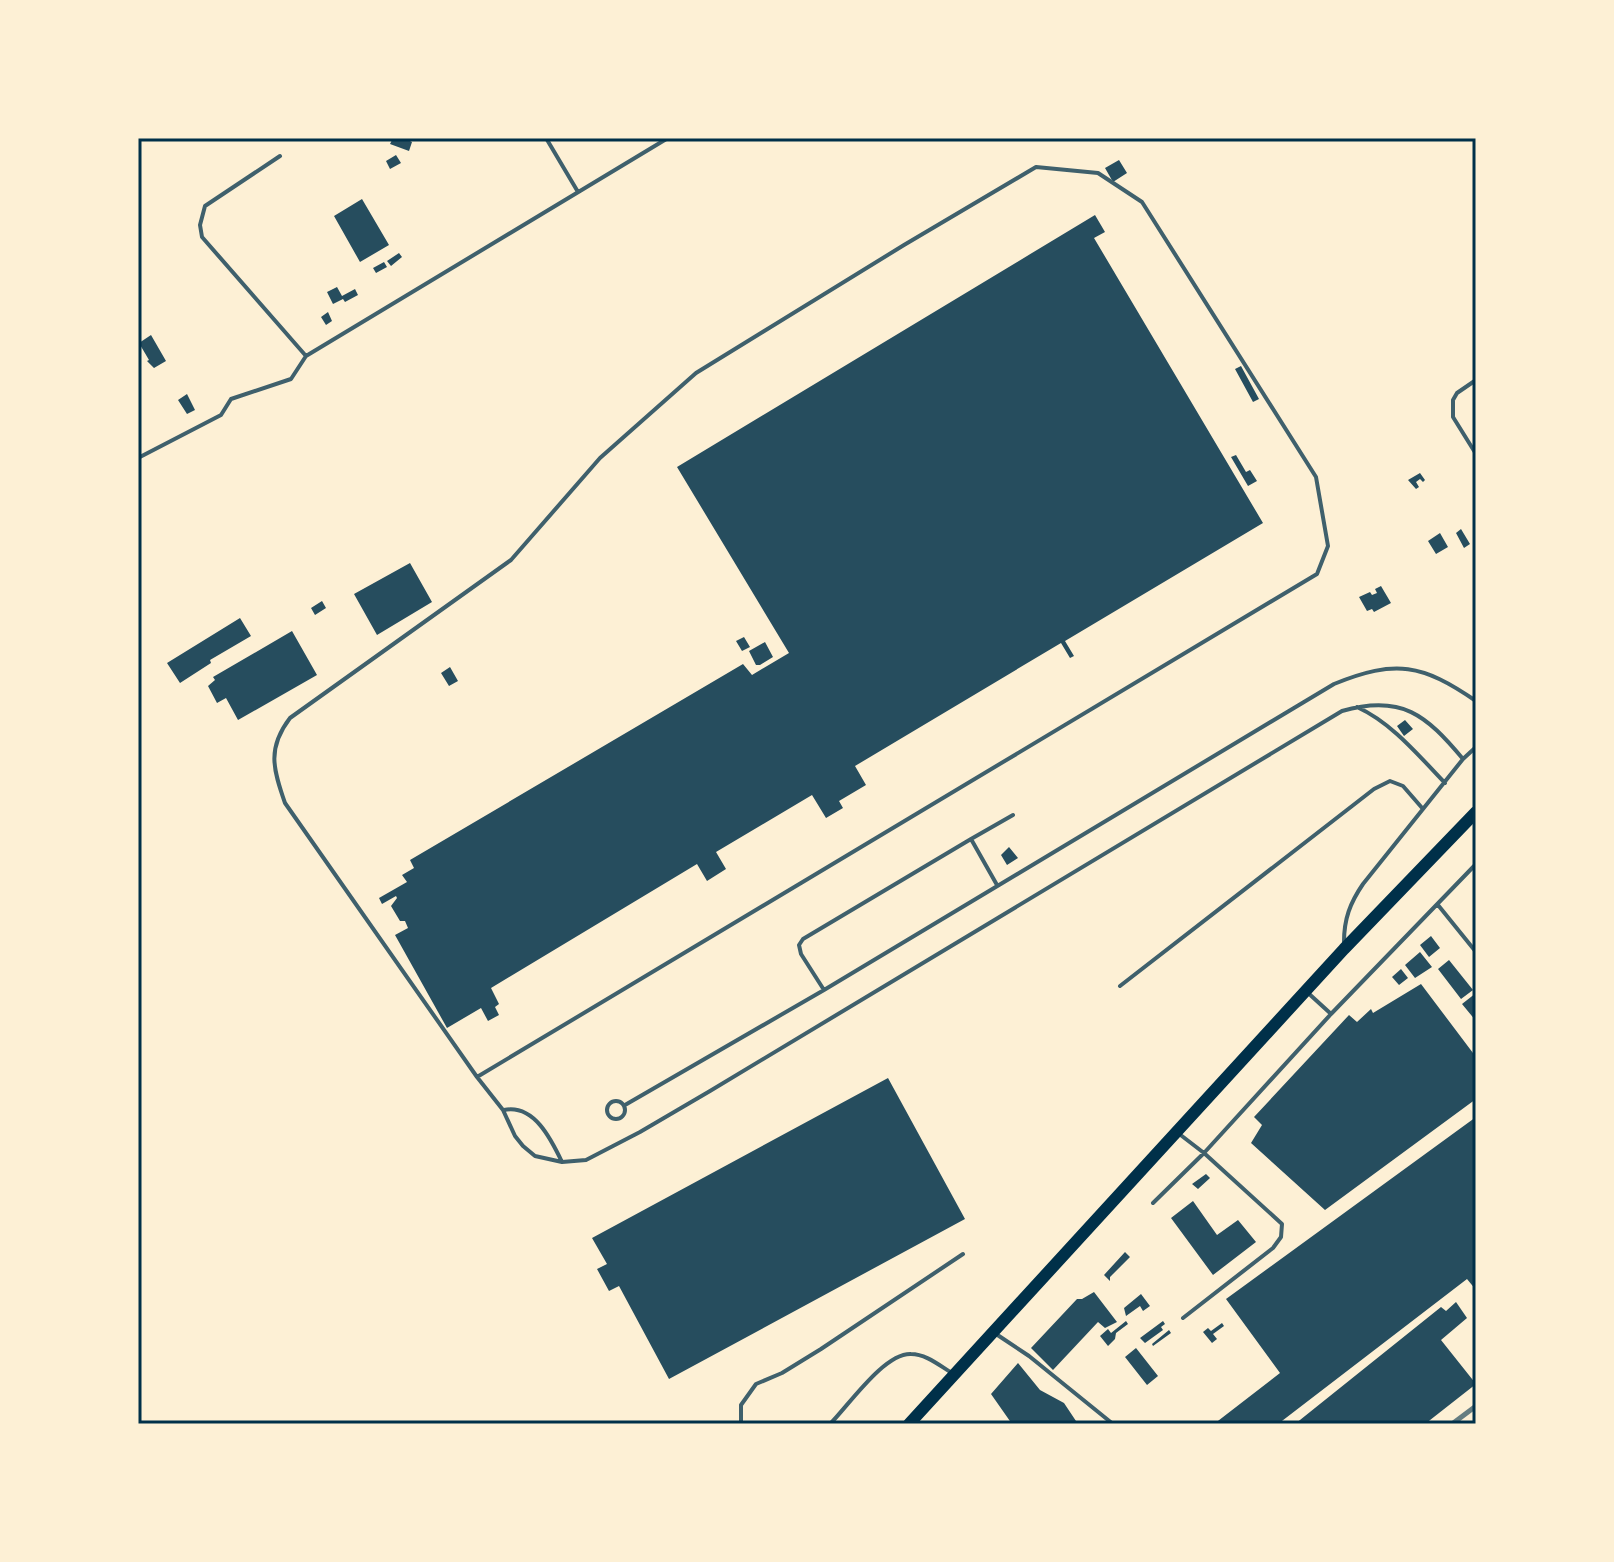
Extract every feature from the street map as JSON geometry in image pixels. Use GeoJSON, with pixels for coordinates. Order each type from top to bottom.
{"type":"FeatureCollection","features":[{"type":"Feature","properties":{"kind":"main road"},"geometry":{"type":"LineString","coordinates":[[909,1424],[1305,991],[1476,812]]}},
{"type":"Feature","properties":{"kind":"lane"},"geometry":{"type":"LineString","coordinates":[[546,138],[578,192]]}},
{"type":"Feature","properties":{"kind":"lane"},"geometry":{"type":"LineString","coordinates":[[138,458],[221,415],[231,399],[291,379],[306,356],[668,138]]}},
{"type":"Feature","properties":{"kind":"lane"},"geometry":{"type":"LineString","coordinates":[[280,156],[205,206],[200,225],[202,237],[306,356]]}},
{"type":"Feature","properties":{"kind":"lane"},"geometry":{"type":"LineString","coordinates":[[477,1077],[1317,574],[1328,546],[1316,477],[1142,202],[1098,173],[1036,167],[696,373],[600,458],[511,560],[290,718],[276,736],[275,775],[285,803],[477,1077],[503,1110],[515,1136],[535,1156],[562,1162],[586,1160],[640,1132],[1323,721],[1356,707],[1369,703],[1391,704],[1411,713],[1435,726],[1463,759]]}},
{"type":"Feature","properties":{"kind":"lane"},"geometry":{"type":"LineString","coordinates":[[1476,380],[1457,393],[1453,417],[1476,454]]}},
{"type":"Feature","properties":{"kind":"lane"},"geometry":{"type":"LineString","coordinates":[[625,1105],[620,1118],[612,1118],[608,1114],[607,1108],[613,1101],[625,1105],[824,990],[1299,704],[1357,675],[1378,669],[1423,671],[1445,680],[1476,701]]}},
{"type":"Feature","properties":{"kind":"lane"},"geometry":{"type":"LineString","coordinates":[[1356,707],[1370,713],[1397,734],[1445,783]]}},
{"type":"Feature","properties":{"kind":"lane"},"geometry":{"type":"LineString","coordinates":[[1344,949],[1345,919],[1352,900],[1375,866],[1476,747]]}},
{"type":"Feature","properties":{"kind":"lane"},"geometry":{"type":"LineString","coordinates":[[1120,986],[1374,789],[1390,781],[1403,786],[1423,809]]}},
{"type":"Feature","properties":{"kind":"lane"},"geometry":{"type":"LineString","coordinates":[[824,990],[801,954],[799,945],[803,939],[1013,815]]}},
{"type":"Feature","properties":{"kind":"lane"},"geometry":{"type":"LineString","coordinates":[[971,839],[997,885]]}},
{"type":"Feature","properties":{"kind":"lane"},"geometry":{"type":"LineString","coordinates":[[1153,1203],[1204,1153],[1331,1014],[1476,864]]}},
{"type":"Feature","properties":{"kind":"lane"},"geometry":{"type":"LineString","coordinates":[[1438,905],[1476,952]]}},
{"type":"Feature","properties":{"kind":"lane"},"geometry":{"type":"LineString","coordinates":[[1305,991],[1331,1014]]}},
{"type":"Feature","properties":{"kind":"lane"},"geometry":{"type":"LineString","coordinates":[[503,1110],[519,1109],[528,1114],[553,1143],[562,1162]]}},
{"type":"Feature","properties":{"kind":"lane"},"geometry":{"type":"LineString","coordinates":[[1177,1133],[1204,1153],[1282,1224],[1281,1237],[1273,1248],[1183,1318]]}},
{"type":"Feature","properties":{"kind":"lane"},"geometry":{"type":"LineString","coordinates":[[741,1424],[741,1405],[756,1384],[782,1373],[821,1349],[963,1254]]}},
{"type":"Feature","properties":{"kind":"lane"},"geometry":{"type":"LineString","coordinates":[[994,1333],[1029,1356],[1113,1424]]}},
{"type":"Feature","properties":{"kind":"lane"},"geometry":{"type":"LineString","coordinates":[[830,1424],[875,1374],[893,1359],[910,1353],[927,1358],[954,1375]]}},
{"type":"Feature","properties":{"kind":"building"},"geometry":{"type":"Polygon","coordinates":[[[393,138],[412,142],[409,151],[390,144],[393,138]]]}},
{"type":"Feature","properties":{"kind":"building"},"geometry":{"type":"Polygon","coordinates":[[[396,155],[401,163],[390,169],[386,161],[396,155]]]}},
{"type":"Feature","properties":{"kind":"building"},"geometry":{"type":"Polygon","coordinates":[[[1119,160],[1127,173],[1113,182],[1105,168],[1119,160]]]}},
{"type":"Feature","properties":{"kind":"building"},"geometry":{"type":"Polygon","coordinates":[[[362,199],[389,245],[360,262],[334,216],[362,199]]]}},
{"type":"Feature","properties":{"kind":"building"},"geometry":{"type":"Polygon","coordinates":[[[1095,215],[1105,232],[1094,238],[1263,523],[1065,641],[1074,656],[1070,658],[1061,643],[855,766],[866,785],[839,801],[843,808],[826,818],[812,795],[716,852],[726,869],[707,881],[697,864],[491,988],[499,1004],[495,1007],[499,1015],[488,1021],[481,1008],[447,1028],[395,935],[408,928],[391,906],[396,896],[382,904],[379,898],[407,882],[402,875],[414,868],[410,860],[743,664],[752,675],[789,653],[677,467],[1095,215]]]}},
{"type":"Feature","properties":{"kind":"building"},"geometry":{"type":"Polygon","coordinates":[[[399,253],[402,257],[391,266],[387,261],[399,253]]]}},
{"type":"Feature","properties":{"kind":"building"},"geometry":{"type":"Polygon","coordinates":[[[384,262],[387,267],[376,273],[373,268],[384,262]]]}},
{"type":"Feature","properties":{"kind":"building"},"geometry":{"type":"Polygon","coordinates":[[[337,287],[342,296],[355,289],[358,295],[333,304],[327,292],[337,287]]]}},
{"type":"Feature","properties":{"kind":"building"},"geometry":{"type":"Polygon","coordinates":[[[328,312],[332,321],[326,325],[321,317],[328,312]]]}},
{"type":"Feature","properties":{"kind":"building"},"geometry":{"type":"Polygon","coordinates":[[[151,335],[166,361],[154,368],[147,361],[139,343],[151,335]]]}},
{"type":"Feature","properties":{"kind":"building"},"geometry":{"type":"Polygon","coordinates":[[[1241,366],[1259,399],[1253,402],[1235,369],[1241,366]]]}},
{"type":"Feature","properties":{"kind":"building"},"geometry":{"type":"Polygon","coordinates":[[[187,394],[195,410],[187,414],[178,400],[187,394]]]}},
{"type":"Feature","properties":{"kind":"building"},"geometry":{"type":"Polygon","coordinates":[[[1236,455],[1246,472],[1250,470],[1257,481],[1248,486],[1231,457],[1236,455]]]}},
{"type":"Feature","properties":{"kind":"building"},"geometry":{"type":"Polygon","coordinates":[[[1420,473],[1425,480],[1416,482],[1419,487],[1416,489],[1408,480],[1420,473]]]}},
{"type":"Feature","properties":{"kind":"building"},"geometry":{"type":"Polygon","coordinates":[[[1461,529],[1470,544],[1464,548],[1456,533],[1461,529]]]}},
{"type":"Feature","properties":{"kind":"building"},"geometry":{"type":"Polygon","coordinates":[[[1440,533],[1448,547],[1436,554],[1428,541],[1440,533]]]}},
{"type":"Feature","properties":{"kind":"building"},"geometry":{"type":"Polygon","coordinates":[[[410,563],[432,602],[377,635],[354,594],[410,563]]]}},
{"type":"Feature","properties":{"kind":"building"},"geometry":{"type":"Polygon","coordinates":[[[1381,586],[1391,603],[1374,612],[1372,609],[1367,611],[1359,597],[1370,592],[1372,595],[1377,593],[1375,589],[1381,586]]]}},
{"type":"Feature","properties":{"kind":"building"},"geometry":{"type":"Polygon","coordinates":[[[322,601],[326,608],[315,615],[311,608],[322,601]]]}},
{"type":"Feature","properties":{"kind":"building"},"geometry":{"type":"Polygon","coordinates":[[[240,618],[251,636],[210,660],[211,663],[180,683],[167,663],[240,618]]]}},
{"type":"Feature","properties":{"kind":"building"},"geometry":{"type":"Polygon","coordinates":[[[292,631],[317,675],[238,720],[226,698],[217,703],[208,686],[215,680],[213,677],[292,631]]]}},
{"type":"Feature","properties":{"kind":"building"},"geometry":{"type":"Polygon","coordinates":[[[744,637],[750,647],[742,651],[736,641],[744,637]]]}},
{"type":"Feature","properties":{"kind":"building"},"geometry":{"type":"Polygon","coordinates":[[[765,642],[773,657],[756,665],[749,651],[765,642]]]}},
{"type":"Feature","properties":{"kind":"building"},"geometry":{"type":"Polygon","coordinates":[[[450,667],[458,681],[449,686],[441,673],[450,667]]]}},
{"type":"Feature","properties":{"kind":"building"},"geometry":{"type":"Polygon","coordinates":[[[1405,720],[1413,729],[1404,736],[1397,726],[1405,720]]]}},
{"type":"Feature","properties":{"kind":"building"},"geometry":{"type":"Polygon","coordinates":[[[1009,847],[1018,858],[1007,865],[1001,855],[1009,847]]]}},
{"type":"Feature","properties":{"kind":"building"},"geometry":{"type":"Polygon","coordinates":[[[1431,936],[1440,948],[1429,957],[1420,945],[1431,936]]]}},
{"type":"Feature","properties":{"kind":"building"},"geometry":{"type":"Polygon","coordinates":[[[1420,952],[1432,967],[1415,978],[1405,965],[1420,952]]]}},
{"type":"Feature","properties":{"kind":"building"},"geometry":{"type":"Polygon","coordinates":[[[1449,960],[1473,990],[1461,999],[1438,969],[1449,960]]]}},
{"type":"Feature","properties":{"kind":"building"},"geometry":{"type":"Polygon","coordinates":[[[1401,969],[1408,978],[1399,985],[1392,977],[1401,969]]]}},
{"type":"Feature","properties":{"kind":"building"},"geometry":{"type":"Polygon","coordinates":[[[1421,984],[1476,1057],[1476,1099],[1325,1210],[1251,1143],[1262,1125],[1254,1117],[1349,1015],[1357,1022],[1371,1009],[1373,1013],[1421,984]]]}},
{"type":"Feature","properties":{"kind":"building"},"geometry":{"type":"Polygon","coordinates":[[[1476,993],[1476,1021],[1462,1004],[1476,993]]]}},
{"type":"Feature","properties":{"kind":"building"},"geometry":{"type":"Polygon","coordinates":[[[888,1078],[965,1219],[669,1379],[619,1286],[609,1291],[597,1269],[607,1264],[592,1238],[888,1078]]]}},
{"type":"Feature","properties":{"kind":"building"},"geometry":{"type":"Polygon","coordinates":[[[1476,1117],[1476,1290],[1467,1279],[1278,1424],[1214,1424],[1280,1373],[1226,1299],[1476,1117]]]}},
{"type":"Feature","properties":{"kind":"building"},"geometry":{"type":"Polygon","coordinates":[[[1206,1174],[1210,1178],[1198,1189],[1192,1184],[1206,1174]]]}},
{"type":"Feature","properties":{"kind":"building"},"geometry":{"type":"Polygon","coordinates":[[[1193,1201],[1217,1235],[1238,1220],[1256,1242],[1213,1275],[1171,1218],[1193,1201]]]}},
{"type":"Feature","properties":{"kind":"building"},"geometry":{"type":"Polygon","coordinates":[[[1125,1252],[1130,1257],[1110,1277],[1110,1281],[1104,1275],[1125,1252]]]}},
{"type":"Feature","properties":{"kind":"building"},"geometry":{"type":"Polygon","coordinates":[[[1094,1292],[1117,1322],[1105,1328],[1098,1322],[1053,1370],[1031,1348],[1077,1299],[1094,1292]]]}},
{"type":"Feature","properties":{"kind":"building"},"geometry":{"type":"Polygon","coordinates":[[[1141,1294],[1150,1306],[1143,1311],[1140,1306],[1126,1316],[1124,1308],[1141,1294]]]}},
{"type":"Feature","properties":{"kind":"building"},"geometry":{"type":"Polygon","coordinates":[[[1456,1302],[1467,1318],[1441,1340],[1476,1384],[1425,1424],[1295,1424],[1441,1307],[1446,1311],[1456,1302]]]}},
{"type":"Feature","properties":{"kind":"building"},"geometry":{"type":"Polygon","coordinates":[[[1126,1321],[1128,1324],[1116,1333],[1108,1346],[1100,1336],[1108,1329],[1111,1333],[1126,1321]]]}},
{"type":"Feature","properties":{"kind":"building"},"geometry":{"type":"Polygon","coordinates":[[[1163,1321],[1163,1330],[1145,1343],[1140,1338],[1163,1321]]]}},
{"type":"Feature","properties":{"kind":"building"},"geometry":{"type":"Polygon","coordinates":[[[1222,1323],[1224,1326],[1213,1334],[1217,1339],[1212,1343],[1203,1332],[1208,1328],[1211,1331],[1222,1323]]]}},
{"type":"Feature","properties":{"kind":"building"},"geometry":{"type":"Polygon","coordinates":[[[1169,1330],[1171,1333],[1153,1346],[1152,1344],[1169,1330]]]}},
{"type":"Feature","properties":{"kind":"building"},"geometry":{"type":"Polygon","coordinates":[[[1136,1348],[1158,1376],[1147,1385],[1125,1357],[1136,1348]]]}},
{"type":"Feature","properties":{"kind":"building"},"geometry":{"type":"Polygon","coordinates":[[[1018,1363],[1040,1390],[1064,1403],[1078,1424],[1012,1424],[991,1394],[1018,1363]]]}},
{"type":"Feature","properties":{"kind":"railway"},"geometry":{"type":"LineString","coordinates":[[1452,1424],[1476,1406]]}}]}
